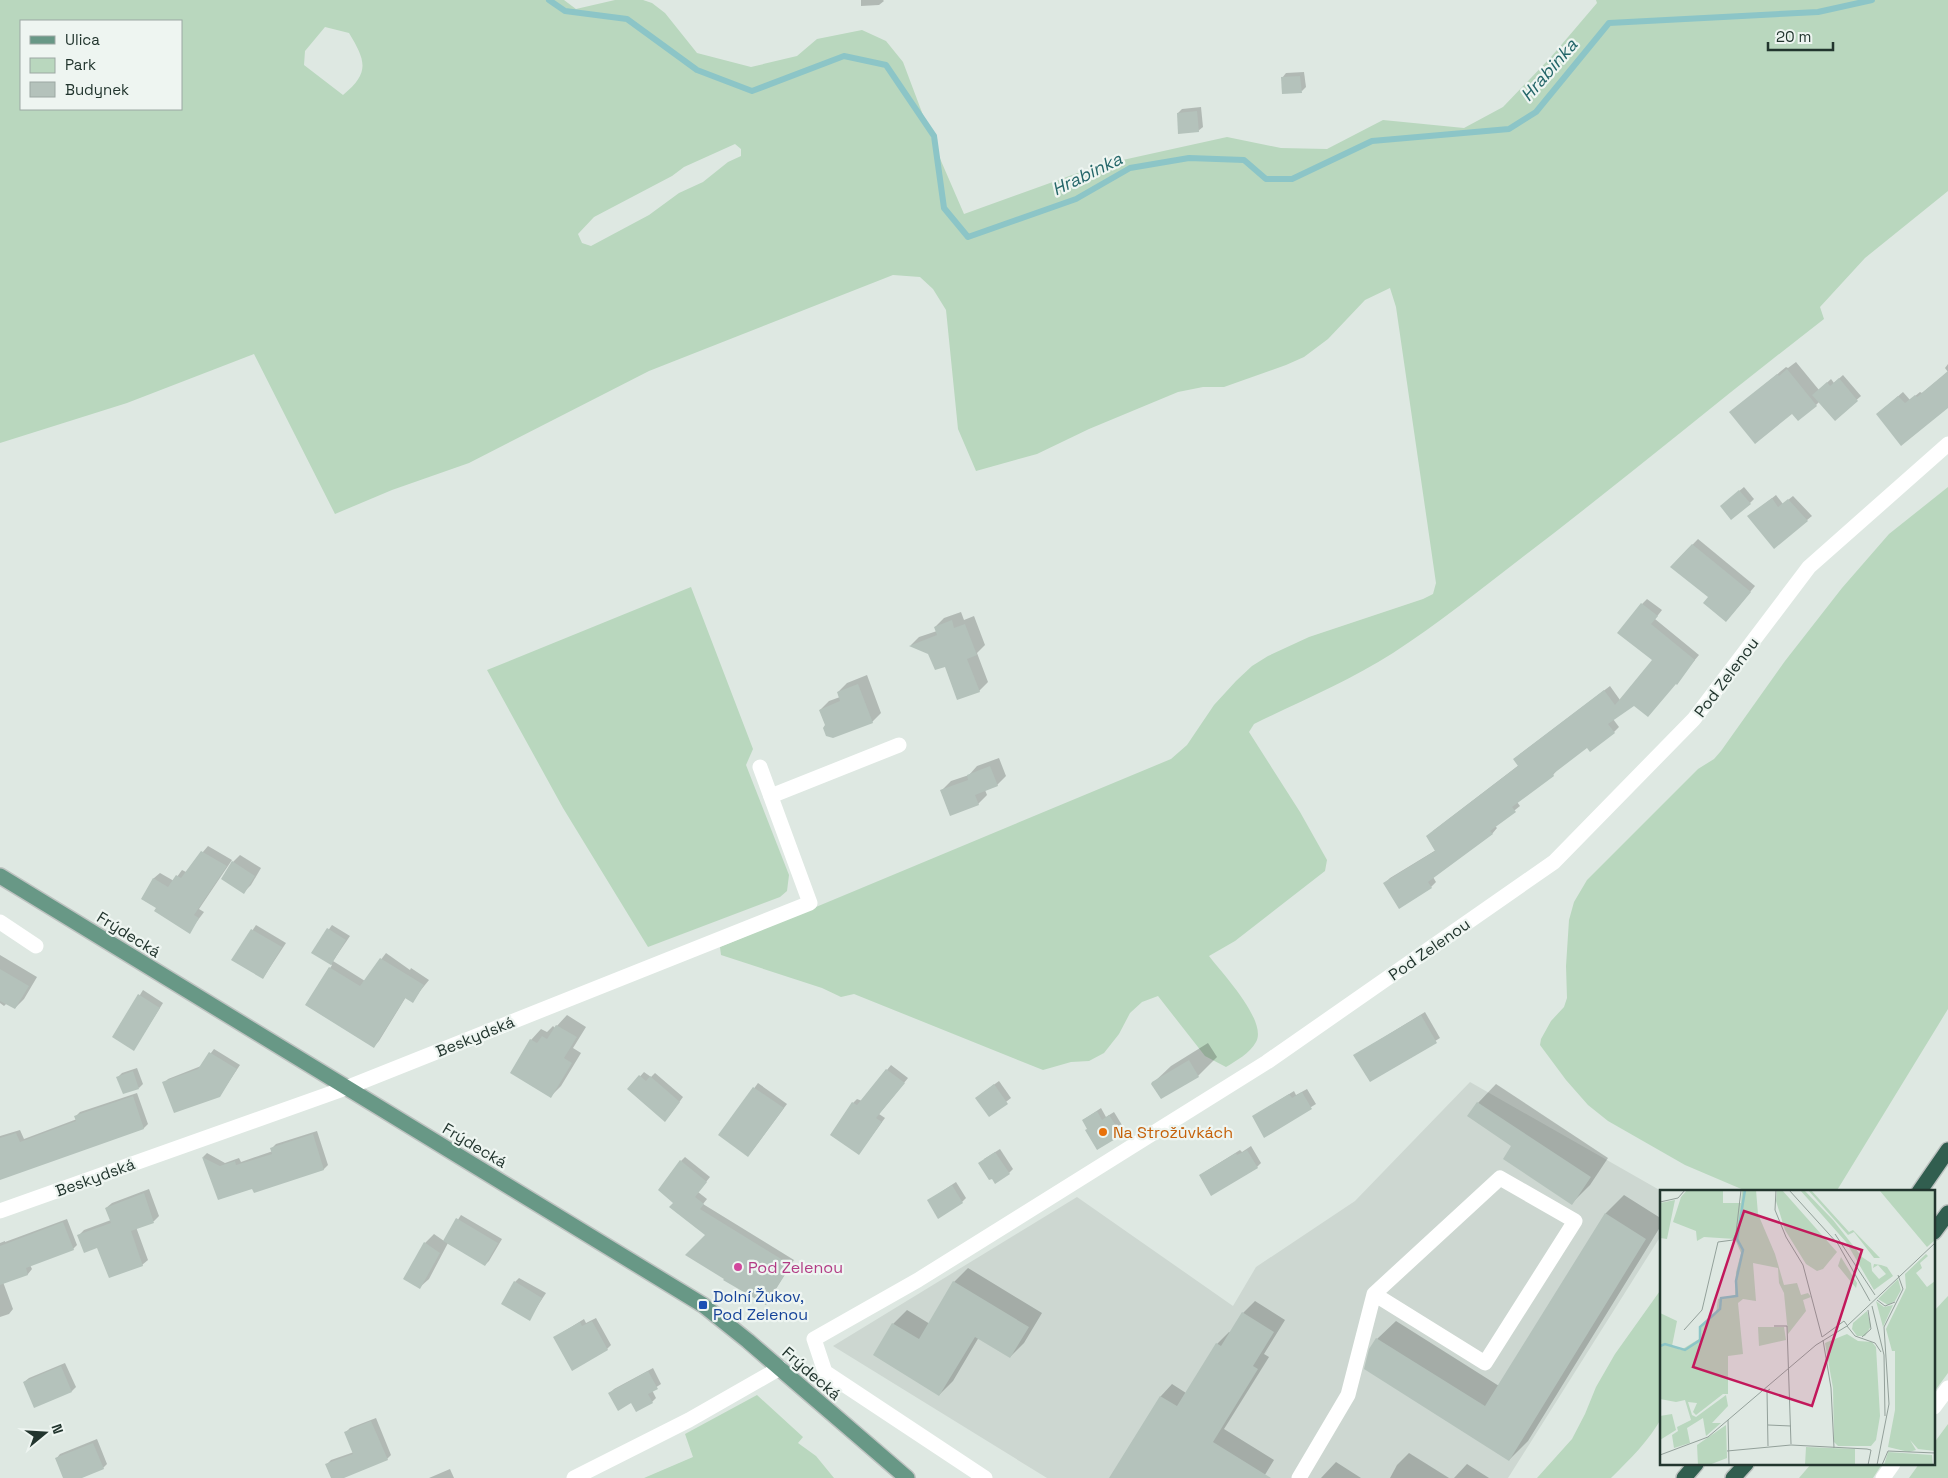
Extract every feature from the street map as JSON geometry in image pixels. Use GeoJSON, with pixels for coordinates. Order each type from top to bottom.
{"type":"FeatureCollection","features":[{"type":"Feature","properties":{"kind":"highway"},"geometry":{"type":"LineString","coordinates":[[1920,1190],[1948,1150]]}},
{"type":"Feature","properties":{"kind":"highway"},"geometry":{"type":"LineString","coordinates":[[1936,1229],[1948,1213]]}},
{"type":"Feature","properties":{"kind":"highway"},"geometry":{"type":"LineString","coordinates":[[1684,1478],[1694,1466]]}},
{"type":"Feature","properties":{"kind":"highway"},"geometry":{"type":"LineString","coordinates":[[1733,1478],[1744,1466]]}},
{"type":"Feature","properties":{"kind":"highway"},"geometry":{"type":"LineString","coordinates":[[1742,1478],[1751,1466]]}},
{"type":"Feature","properties":{"kind":"main road","name":"Frýdecká"},"geometry":{"type":"LineString","coordinates":[[0,876],[703,1305],[780,1368],[907,1478]]}},
{"type":"Feature","properties":{"kind":"street","name":"Pod Zelenou"},"geometry":{"type":"LineString","coordinates":[[985,1478],[824,1372],[814,1339],[918,1280],[1267,1062],[1554,862],[1694,719],[1809,568],[1948,444]]}},
{"type":"Feature","properties":{"kind":"street"},"geometry":{"type":"LineString","coordinates":[[771,796],[899,745]]}},
{"type":"Feature","properties":{"kind":"street","name":"Beskydská"},"geometry":{"type":"LineString","coordinates":[[0,1211],[346,1088],[810,902],[760,766]]}},
{"type":"Feature","properties":{"kind":"street"},"geometry":{"type":"LineString","coordinates":[[0,922],[36,946]]}},
{"type":"Feature","properties":{"kind":"street"},"geometry":{"type":"LineString","coordinates":[[1299,1478],[1348,1395],[1374,1294],[1500,1178],[1575,1221],[1485,1363],[1374,1294]]}},
{"type":"Feature","properties":{"kind":"street"},"geometry":{"type":"LineString","coordinates":[[574,1478],[689,1420],[780,1368]]}},
{"type":"Feature","properties":{"kind":"street"},"geometry":{"type":"LineString","coordinates":[[1936,1404],[1948,1388]]}},
{"type":"Feature","properties":{"kind":"street"},"geometry":{"type":"LineString","coordinates":[[1883,1478],[1892,1466]]}},
{"type":"Feature","properties":{"kind":"shaded area"},"geometry":{"type":"Polygon","coordinates":[[[1470,1082],[1660,1190],[1660,1237],[1508,1478],[1047,1478],[833,1346],[1077,1197],[1233,1306],[1256,1267],[1355,1201],[1470,1082]]]}},
{"type":"Feature","properties":{"kind":"green space"},"geometry":{"type":"Polygon","coordinates":[[[0,0],[564,0],[576,9],[615,0],[643,0],[652,3],[665,13],[697,53],[751,67],[797,56],[817,39],[862,30],[886,41],[903,62],[935,147],[964,214],[1100,165],[1227,137],[1281,148],[1327,149],[1383,120],[1464,128],[1503,107],[1551,57],[1597,3],[1596,0],[1948,0],[1948,191],[1865,258],[1820,307],[1824,319],[1476,594],[1376,663],[1342,682],[1254,724],[1249,732],[1300,812],[1327,860],[1325,871],[1235,941],[1209,956],[1242,997],[1250,1010],[1258,1033],[1256,1042],[1250,1050],[1226,1067],[1205,1056],[1158,996],[1142,1002],[1130,1013],[1119,1034],[1104,1053],[1089,1061],[1071,1062],[1043,1070],[854,994],[841,997],[822,988],[721,955],[720,947],[1171,759],[1187,745],[1214,705],[1252,666],[1268,656],[1309,637],[1433,594],[1436,583],[1396,307],[1390,288],[1365,300],[1328,339],[1304,357],[1286,365],[1224,387],[1203,387],[1178,392],[1089,429],[1037,454],[976,471],[958,429],[946,310],[933,289],[920,277],[893,275],[649,371],[469,463],[392,490],[335,514],[254,354],[127,403],[0,443],[0,0]],[[325,27],[305,51],[304,65],[343,95],[358,80],[362,66],[359,51],[349,33],[325,27]],[[735,144],[684,167],[672,176],[594,217],[578,234],[582,243],[591,246],[649,215],[679,193],[703,182],[728,162],[741,156],[741,149],[735,144]]]}},
{"type":"Feature","properties":{"kind":"green space"},"geometry":{"type":"Polygon","coordinates":[[[1948,487],[1948,1009],[1837,1190],[1744,1190],[1685,1165],[1608,1121],[1588,1105],[1566,1080],[1540,1045],[1541,1039],[1551,1021],[1564,1007],[1567,998],[1566,966],[1569,920],[1574,902],[1587,880],[1698,769],[1714,759],[1721,751],[1785,661],[1842,588],[1889,534],[1948,487]]]}},
{"type":"Feature","properties":{"kind":"green space"},"geometry":{"type":"Polygon","coordinates":[[[691,587],[753,749],[746,765],[789,875],[787,891],[780,897],[648,947],[563,808],[487,670],[691,587]]]}},
{"type":"Feature","properties":{"kind":"green space"},"geometry":{"type":"Polygon","coordinates":[[[1660,1291],[1660,1421],[1657,1426],[1639,1449],[1611,1478],[1537,1478],[1572,1439],[1596,1387],[1615,1354],[1660,1291]]]}},
{"type":"Feature","properties":{"kind":"green space"},"geometry":{"type":"Polygon","coordinates":[[[1948,1296],[1948,1373],[1936,1389],[1936,1309],[1948,1296]]]}},
{"type":"Feature","properties":{"kind":"green space"},"geometry":{"type":"Polygon","coordinates":[[[757,1395],[803,1437],[798,1443],[816,1456],[834,1478],[644,1478],[693,1457],[685,1434],[757,1395]]]}},
{"type":"Feature","properties":{"kind":"green space"},"geometry":{"type":"Polygon","coordinates":[[[1948,1424],[1948,1478],[1909,1478],[1918,1466],[1936,1466],[1936,1440],[1948,1424]]]}},
{"type":"Feature","properties":{"kind":"green space"},"geometry":{"type":"Polygon","coordinates":[[[1809,1466],[1881,1466],[1873,1478],[1799,1478],[1809,1466]]]}},
{"type":"Feature","properties":{"kind":"building"},"geometry":{"type":"Polygon","coordinates":[[[1300,76],[1302,93],[1282,94],[1281,77],[1300,76]]]}},
{"type":"Feature","properties":{"kind":"building"},"geometry":{"type":"Polygon","coordinates":[[[1197,111],[1199,132],[1178,134],[1177,113],[1197,111]]]}},
{"type":"Feature","properties":{"kind":"building"},"geometry":{"type":"Polygon","coordinates":[[[1787,369],[1817,406],[1798,421],[1792,414],[1755,444],[1729,412],[1777,374],[1779,376],[1787,369]]]}},
{"type":"Feature","properties":{"kind":"building"},"geometry":{"type":"Polygon","coordinates":[[[1948,371],[1948,408],[1901,446],[1876,414],[1898,396],[1905,403],[1915,395],[1917,397],[1948,371]]]}},
{"type":"Feature","properties":{"kind":"building"},"geometry":{"type":"Polygon","coordinates":[[[1839,378],[1858,401],[1835,421],[1812,395],[1827,382],[1830,386],[1839,378]]]}},
{"type":"Feature","properties":{"kind":"building"},"geometry":{"type":"Polygon","coordinates":[[[1739,490],[1751,504],[1731,520],[1720,506],[1739,490]]]}},
{"type":"Feature","properties":{"kind":"building"},"geometry":{"type":"Polygon","coordinates":[[[1772,498],[1778,507],[1788,499],[1808,521],[1774,549],[1747,516],[1772,498]]]}},
{"type":"Feature","properties":{"kind":"building"},"geometry":{"type":"Polygon","coordinates":[[[1692,544],[1751,592],[1726,622],[1703,603],[1708,597],[1670,567],[1692,544]]]}},
{"type":"Feature","properties":{"kind":"building"},"geometry":{"type":"Polygon","coordinates":[[[1641,603],[1658,616],[1651,624],[1695,660],[1677,685],[1648,717],[1634,706],[1608,724],[1615,733],[1590,752],[1587,748],[1553,774],[1554,776],[1512,807],[1516,812],[1490,831],[1493,834],[1428,882],[1432,888],[1399,909],[1383,883],[1435,851],[1426,836],[1518,766],[1513,759],[1604,690],[1615,705],[1652,660],[1617,633],[1641,603]]]}},
{"type":"Feature","properties":{"kind":"building"},"geometry":{"type":"Polygon","coordinates":[[[952,620],[954,628],[965,624],[977,655],[967,659],[980,692],[957,700],[945,667],[935,670],[928,654],[909,646],[937,635],[934,627],[952,620]]]}},
{"type":"Feature","properties":{"kind":"building"},"geometry":{"type":"Polygon","coordinates":[[[858,684],[873,723],[833,738],[826,736],[823,728],[825,725],[819,710],[840,701],[837,692],[858,684]]]}},
{"type":"Feature","properties":{"kind":"building"},"geometry":{"type":"Polygon","coordinates":[[[990,766],[998,786],[975,795],[979,805],[950,816],[940,790],[968,780],[967,775],[990,766]]]}},
{"type":"Feature","properties":{"kind":"building"},"geometry":{"type":"Polygon","coordinates":[[[201,851],[227,866],[194,915],[199,918],[190,934],[154,911],[156,908],[141,899],[153,878],[168,887],[176,875],[181,878],[201,851]]]}},
{"type":"Feature","properties":{"kind":"building"},"geometry":{"type":"Polygon","coordinates":[[[232,861],[255,876],[244,894],[221,879],[232,861]]]}},
{"type":"Feature","properties":{"kind":"building"},"geometry":{"type":"Polygon","coordinates":[[[327,928],[346,940],[331,965],[311,953],[327,928]]]}},
{"type":"Feature","properties":{"kind":"building"},"geometry":{"type":"Polygon","coordinates":[[[251,929],[282,947],[263,979],[231,960],[251,929]]]}},
{"type":"Feature","properties":{"kind":"building"},"geometry":{"type":"Polygon","coordinates":[[[380,958],[424,985],[413,1003],[405,998],[374,1048],[305,1005],[329,967],[360,986],[380,958]]]}},
{"type":"Feature","properties":{"kind":"building"},"geometry":{"type":"Polygon","coordinates":[[[0,969],[29,986],[15,1009],[0,1001],[0,969]]]}},
{"type":"Feature","properties":{"kind":"building"},"geometry":{"type":"Polygon","coordinates":[[[138,994],[160,1008],[134,1051],[112,1037],[138,994]]]}},
{"type":"Feature","properties":{"kind":"building"},"geometry":{"type":"Polygon","coordinates":[[[1421,1015],[1437,1043],[1370,1082],[1353,1055],[1421,1015]]]}},
{"type":"Feature","properties":{"kind":"building"},"geometry":{"type":"Polygon","coordinates":[[[556,1025],[577,1037],[564,1058],[572,1063],[551,1098],[510,1073],[530,1039],[537,1043],[542,1036],[547,1039],[556,1025]]]}},
{"type":"Feature","properties":{"kind":"building"},"geometry":{"type":"Polygon","coordinates":[[[209,1052],[237,1069],[220,1097],[174,1113],[162,1082],[198,1069],[209,1052]]]}},
{"type":"Feature","properties":{"kind":"building"},"geometry":{"type":"Polygon","coordinates":[[[1189,1060],[1199,1077],[1161,1099],[1151,1084],[1152,1082],[1189,1060]]]}},
{"type":"Feature","properties":{"kind":"building"},"geometry":{"type":"Polygon","coordinates":[[[886,1069],[905,1083],[876,1118],[882,1122],[859,1155],[830,1135],[852,1102],[857,1105],[886,1069]]]}},
{"type":"Feature","properties":{"kind":"building"},"geometry":{"type":"Polygon","coordinates":[[[133,1071],[139,1089],[123,1094],[116,1077],[133,1071]]]}},
{"type":"Feature","properties":{"kind":"building"},"geometry":{"type":"Polygon","coordinates":[[[639,1075],[646,1081],[650,1076],[680,1102],[665,1122],[627,1089],[639,1075]]]}},
{"type":"Feature","properties":{"kind":"building"},"geometry":{"type":"Polygon","coordinates":[[[994,1084],[1008,1104],[989,1117],[975,1098],[994,1084]]]}},
{"type":"Feature","properties":{"kind":"building"},"geometry":{"type":"Polygon","coordinates":[[[753,1087],[784,1108],[748,1157],[718,1135],[753,1087]]]}},
{"type":"Feature","properties":{"kind":"building"},"geometry":{"type":"Polygon","coordinates":[[[1302,1092],[1312,1109],[1264,1138],[1252,1116],[1289,1094],[1292,1098],[1302,1092]]]}},
{"type":"Feature","properties":{"kind":"building"},"geometry":{"type":"Polygon","coordinates":[[[133,1096],[144,1129],[0,1180],[0,1138],[16,1133],[20,1142],[76,1121],[74,1116],[133,1096]]]}},
{"type":"Feature","properties":{"kind":"building"},"geometry":{"type":"Polygon","coordinates":[[[1477,1102],[1591,1177],[1572,1205],[1503,1159],[1511,1146],[1467,1116],[1477,1102]]]}},
{"type":"Feature","properties":{"kind":"building"},"geometry":{"type":"Polygon","coordinates":[[[1097,1111],[1102,1120],[1109,1115],[1122,1135],[1097,1150],[1085,1130],[1087,1129],[1082,1120],[1097,1111]]]}},
{"type":"Feature","properties":{"kind":"building"},"geometry":{"type":"Polygon","coordinates":[[[313,1134],[324,1170],[254,1193],[252,1189],[218,1200],[202,1157],[220,1166],[235,1161],[236,1165],[272,1154],[270,1148],[313,1134]]]}},
{"type":"Feature","properties":{"kind":"building"},"geometry":{"type":"Polygon","coordinates":[[[1247,1150],[1258,1168],[1211,1196],[1199,1175],[1236,1153],[1237,1155],[1247,1150]]]}},
{"type":"Feature","properties":{"kind":"building"},"geometry":{"type":"Polygon","coordinates":[[[995,1152],[1010,1174],[995,1184],[992,1179],[989,1180],[978,1163],[995,1152]]]}},
{"type":"Feature","properties":{"kind":"building"},"geometry":{"type":"Polygon","coordinates":[[[680,1160],[707,1182],[695,1197],[704,1204],[700,1209],[791,1265],[766,1305],[685,1255],[705,1235],[669,1207],[673,1203],[658,1190],[680,1160]]]}},
{"type":"Feature","properties":{"kind":"building"},"geometry":{"type":"Polygon","coordinates":[[[952,1185],[963,1203],[938,1219],[927,1200],[952,1185]]]}},
{"type":"Feature","properties":{"kind":"building"},"geometry":{"type":"Polygon","coordinates":[[[144,1193],[154,1223],[131,1231],[143,1266],[109,1278],[97,1248],[84,1253],[77,1235],[111,1223],[105,1208],[144,1193]]]}},
{"type":"Feature","properties":{"kind":"building"},"geometry":{"type":"Polygon","coordinates":[[[1605,1213],[1646,1239],[1509,1461],[1364,1369],[1369,1349],[1376,1338],[1485,1406],[1605,1213]]]}},
{"type":"Feature","properties":{"kind":"building"},"geometry":{"type":"Polygon","coordinates":[[[456,1218],[498,1243],[485,1266],[443,1241],[456,1218]]]}},
{"type":"Feature","properties":{"kind":"building"},"geometry":{"type":"Polygon","coordinates":[[[63,1222],[74,1250],[26,1268],[28,1275],[0,1285],[0,1246],[63,1222]]]}},
{"type":"Feature","properties":{"kind":"building"},"geometry":{"type":"Polygon","coordinates":[[[424,1242],[440,1253],[420,1289],[403,1279],[424,1242]]]}},
{"type":"Feature","properties":{"kind":"building"},"geometry":{"type":"Polygon","coordinates":[[[514,1281],[542,1298],[530,1321],[501,1304],[514,1281]]]}},
{"type":"Feature","properties":{"kind":"building"},"geometry":{"type":"Polygon","coordinates":[[[953,1281],[1029,1327],[1010,1358],[975,1337],[939,1396],[873,1355],[892,1323],[919,1339],[953,1281]]]}},
{"type":"Feature","properties":{"kind":"building"},"geometry":{"type":"Polygon","coordinates":[[[1242,1312],[1274,1332],[1253,1366],[1258,1369],[1213,1442],[1271,1478],[1109,1478],[1160,1396],[1177,1406],[1216,1343],[1221,1346],[1242,1312]]]}},
{"type":"Feature","properties":{"kind":"building"},"geometry":{"type":"Polygon","coordinates":[[[592,1321],[608,1350],[572,1371],[553,1337],[580,1322],[582,1326],[592,1321]]]}},
{"type":"Feature","properties":{"kind":"building"},"geometry":{"type":"Polygon","coordinates":[[[61,1366],[72,1392],[34,1408],[23,1382],[61,1366]]]}},
{"type":"Feature","properties":{"kind":"building"},"geometry":{"type":"Polygon","coordinates":[[[648,1371],[658,1389],[648,1394],[653,1403],[636,1412],[631,1403],[618,1411],[608,1393],[648,1371]]]}},
{"type":"Feature","properties":{"kind":"building"},"geometry":{"type":"Polygon","coordinates":[[[371,1421],[388,1460],[344,1478],[331,1478],[325,1464],[353,1454],[344,1432],[371,1421]]]}},
{"type":"Feature","properties":{"kind":"building"},"geometry":{"type":"Polygon","coordinates":[[[93,1443],[104,1469],[82,1478],[63,1478],[55,1458],[93,1443]]]}},
{"type":"Feature","properties":{"kind":"waterway","name":"Hrabinka"},"geometry":{"type":"LineString","coordinates":[[549,0],[565,11],[627,19],[697,70],[752,91],[844,56],[886,65],[934,136],[944,208],[968,237],[1076,199],[1130,168],[1189,158],[1244,160],[1266,179],[1292,179],[1372,141],[1509,129],[1536,112],[1609,23],[1818,12],[1872,0]]}},
{"type":"Feature","properties":{"kind":"place","name":"Na Strožůvkách"},"geometry":{"type":"Point","coordinates":[1103,1132]}},
{"type":"Feature","properties":{"kind":"place","name":"Pod Zelenou"},"geometry":{"type":"Point","coordinates":[738,1267]}},
{"type":"Feature","properties":{"kind":"place","name":"Dolní Žukov, Pod Zelenou"},"geometry":{"type":"Point","coordinates":[703,1305]}}]}
